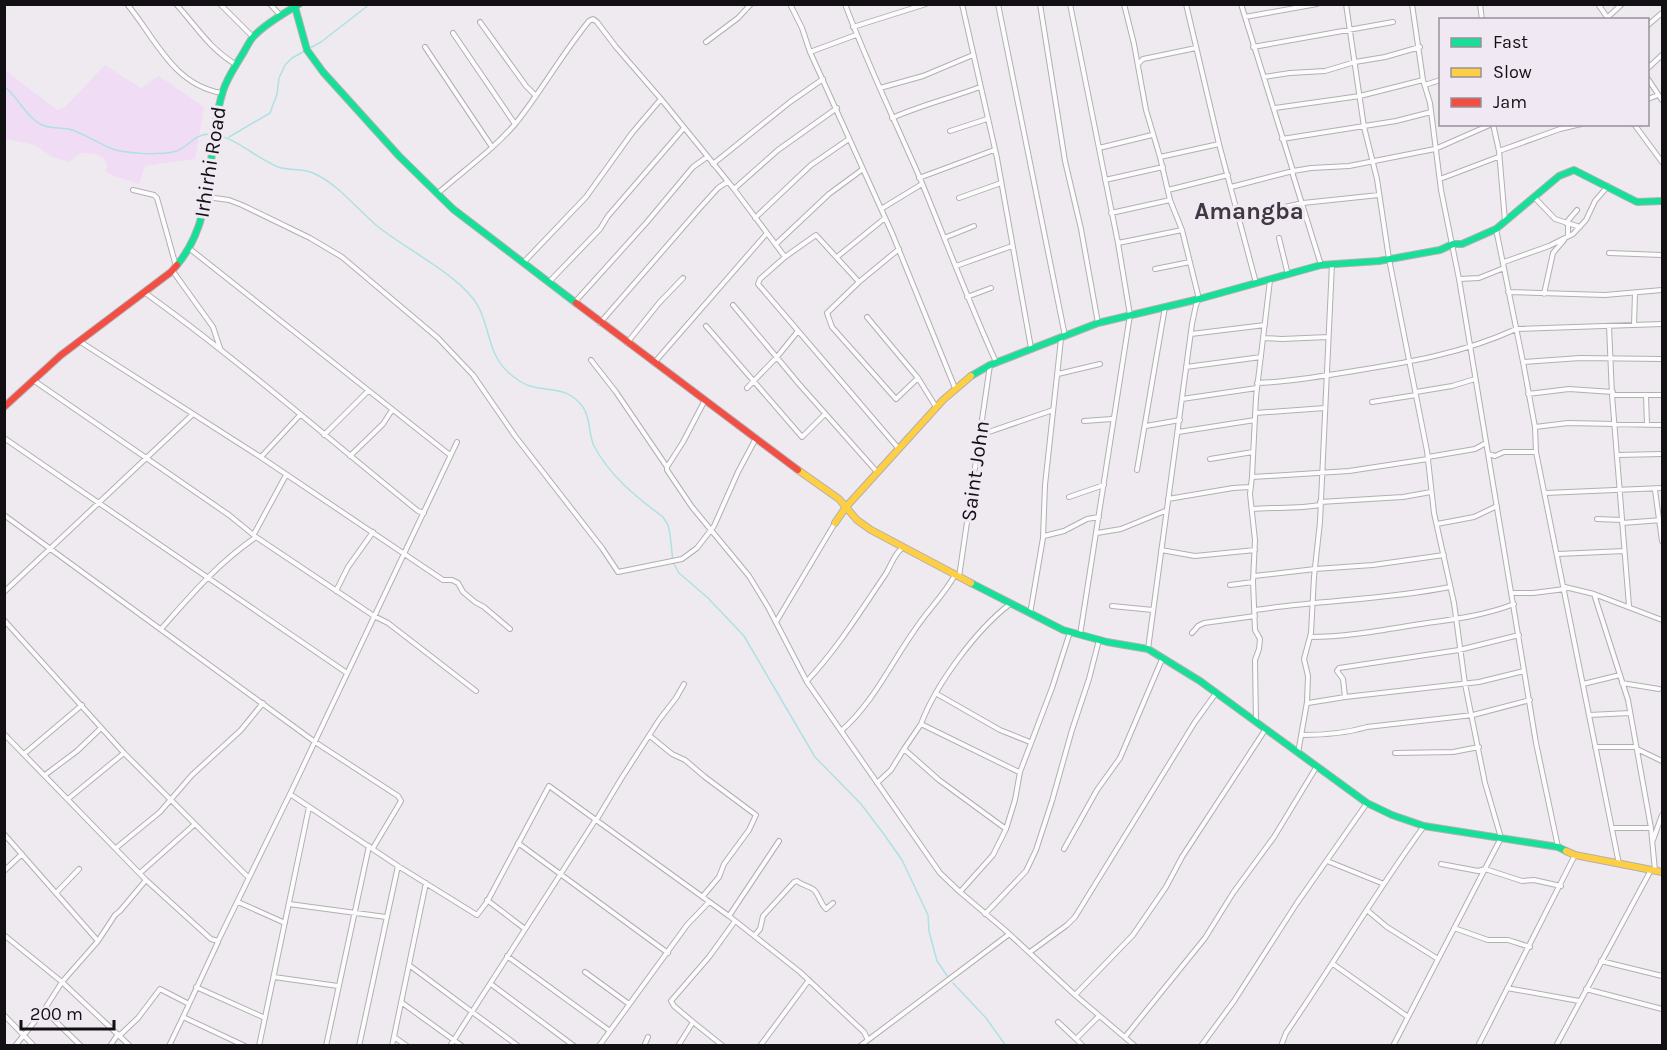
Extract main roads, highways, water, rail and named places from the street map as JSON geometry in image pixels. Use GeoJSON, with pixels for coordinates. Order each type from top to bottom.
{"type":"FeatureCollection","features":[{"type":"Feature","properties":{"kind":"waterway"},"geometry":{"type":"LineString","coordinates":[[229,137],[270,113],[277,94],[279,78],[285,65],[292,58],[321,42],[370,4]]}},
{"type":"Feature","properties":{"kind":"waterway"},"geometry":{"type":"LineString","coordinates":[[4,86],[31,117],[42,125],[66,128],[116,150],[141,153],[173,152],[203,135],[218,135],[278,167],[313,173],[338,190],[387,234],[459,284],[478,306],[496,356],[507,371],[524,384],[565,393],[577,400],[586,412],[594,446],[600,457],[634,494],[663,517],[668,525],[673,562],[679,573],[708,598],[744,636],[815,757],[861,804],[902,860],[928,915],[929,931],[937,961],[948,977]]}},
{"type":"Feature","properties":{"kind":"waterway"},"geometry":{"type":"LineString","coordinates":[[953,983],[986,1018],[1006,1046]]}},
{"type":"Feature","properties":{"kind":"district","name":"Amangba"},"geometry":{"type":"Point","coordinates":[1249,211]}}]}
